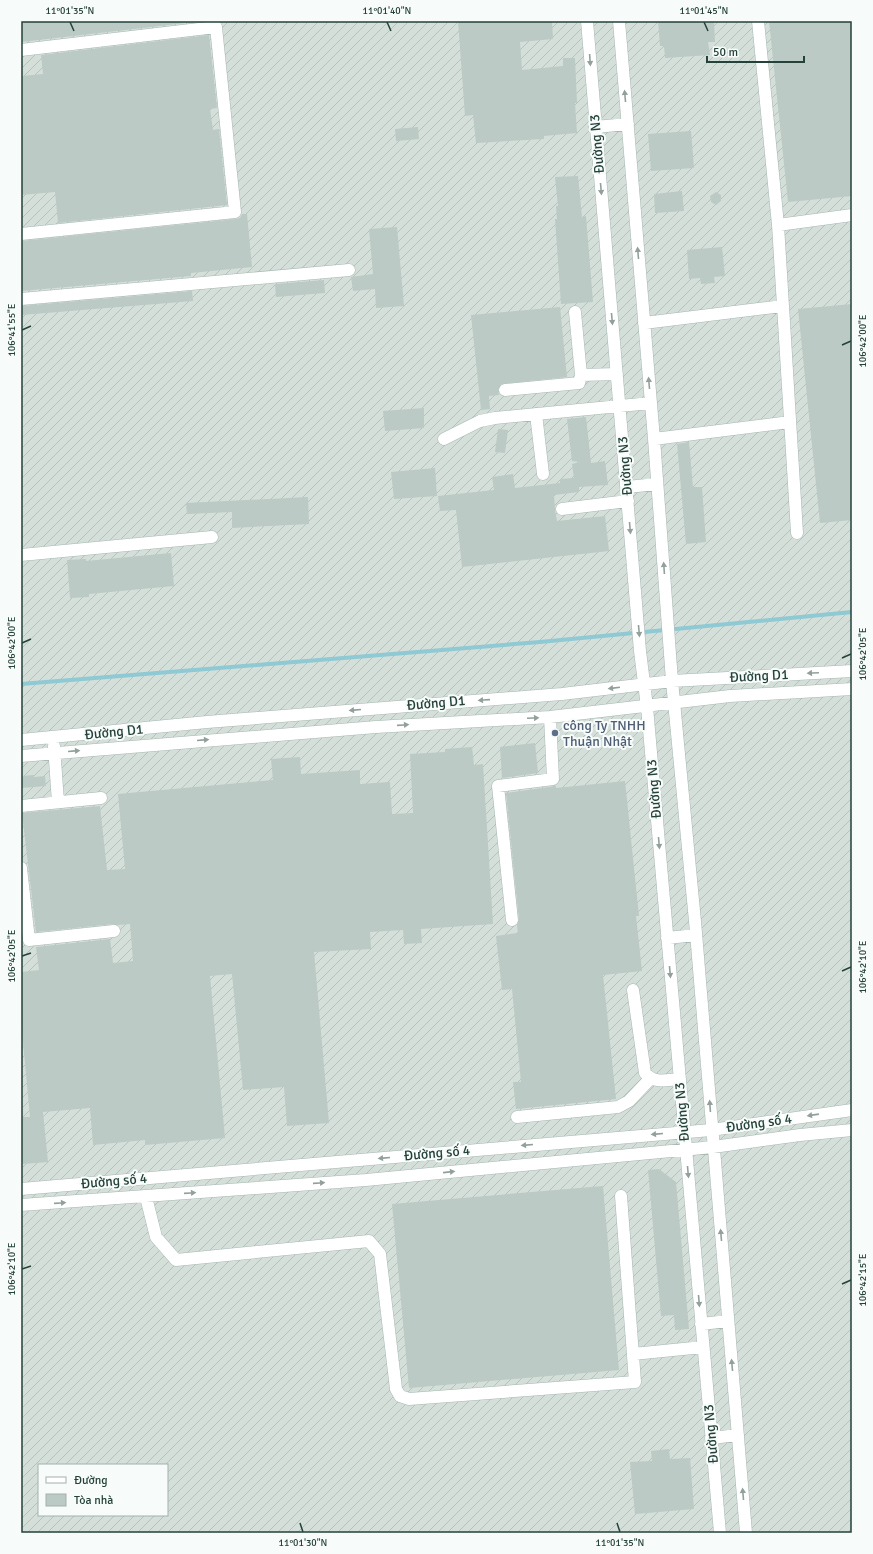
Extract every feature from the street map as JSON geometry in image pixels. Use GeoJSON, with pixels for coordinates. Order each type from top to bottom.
{"type":"FeatureCollection","features":[{"type":"Feature","properties":{"kind":"street","name":"Đường N3"},"geometry":{"type":"LineString","coordinates":[[587,21],[640,651],[647,707],[720,1533]]}},
{"type":"Feature","properties":{"kind":"street","name":"Đường N3"},"geometry":{"type":"LineString","coordinates":[[619,21],[654,439],[672,681],[696,935],[711,1130],[746,1533]]}},
{"type":"Feature","properties":{"kind":"street"},"geometry":{"type":"LineString","coordinates":[[758,21],[778,225],[797,533]]}},
{"type":"Feature","properties":{"kind":"street"},"geometry":{"type":"LineString","coordinates":[[21,50],[216,27],[235,212],[21,234]]}},
{"type":"Feature","properties":{"kind":"street"},"geometry":{"type":"LineString","coordinates":[[595,127],[628,124]]}},
{"type":"Feature","properties":{"kind":"street"},"geometry":{"type":"LineString","coordinates":[[778,225],[852,215]]}},
{"type":"Feature","properties":{"kind":"street"},"geometry":{"type":"LineString","coordinates":[[21,299],[349,270]]}},
{"type":"Feature","properties":{"kind":"street"},"geometry":{"type":"LineString","coordinates":[[644,323],[783,306]]}},
{"type":"Feature","properties":{"kind":"street"},"geometry":{"type":"LineString","coordinates":[[505,390],[579,383],[581,374],[575,312]]}},
{"type":"Feature","properties":{"kind":"street"},"geometry":{"type":"LineString","coordinates":[[581,374],[617,374]]}},
{"type":"Feature","properties":{"kind":"street"},"geometry":{"type":"LineString","coordinates":[[444,439],[480,421],[495,418],[651,403]]}},
{"type":"Feature","properties":{"kind":"street"},"geometry":{"type":"LineString","coordinates":[[536,414],[543,474]]}},
{"type":"Feature","properties":{"kind":"street"},"geometry":{"type":"LineString","coordinates":[[654,439],[790,422]]}},
{"type":"Feature","properties":{"kind":"street"},"geometry":{"type":"LineString","coordinates":[[627,487],[657,484]]}},
{"type":"Feature","properties":{"kind":"street"},"geometry":{"type":"LineString","coordinates":[[562,509],[628,501]]}},
{"type":"Feature","properties":{"kind":"street"},"geometry":{"type":"LineString","coordinates":[[21,555],[212,537]]}},
{"type":"Feature","properties":{"kind":"street","name":"Đường D1"},"geometry":{"type":"LineString","coordinates":[[21,740],[207,722],[562,694],[672,681],[852,671]]}},
{"type":"Feature","properties":{"kind":"street","name":"Đường D1"},"geometry":{"type":"LineString","coordinates":[[21,756],[376,727],[550,717],[647,707],[674,702],[730,696],[852,689]]}},
{"type":"Feature","properties":{"kind":"street"},"geometry":{"type":"LineString","coordinates":[[374,708],[376,727]]}},
{"type":"Feature","properties":{"kind":"street"},"geometry":{"type":"LineString","coordinates":[[512,920],[498,786],[553,780],[550,717]]}},
{"type":"Feature","properties":{"kind":"street"},"geometry":{"type":"LineString","coordinates":[[53,738],[58,802]]}},
{"type":"Feature","properties":{"kind":"street"},"geometry":{"type":"LineString","coordinates":[[21,806],[101,798]]}},
{"type":"Feature","properties":{"kind":"street"},"geometry":{"type":"LineString","coordinates":[[21,868],[29,940],[114,931]]}},
{"type":"Feature","properties":{"kind":"street"},"geometry":{"type":"LineString","coordinates":[[667,938],[696,935]]}},
{"type":"Feature","properties":{"kind":"street"},"geometry":{"type":"LineString","coordinates":[[634,990],[645,1072],[650,1079],[656,1081],[680,1079]]}},
{"type":"Feature","properties":{"kind":"street"},"geometry":{"type":"LineString","coordinates":[[517,1118],[618,1107],[629,1101],[650,1079]]}},
{"type":"Feature","properties":{"kind":"street","name":"Đường số 4"},"geometry":{"type":"LineString","coordinates":[[21,1189],[684,1131],[711,1130],[852,1110]]}},
{"type":"Feature","properties":{"kind":"street","name":"Đường số 4"},"geometry":{"type":"LineString","coordinates":[[21,1205],[146,1197],[374,1179],[713,1147],[800,1135],[852,1130]]}},
{"type":"Feature","properties":{"kind":"street"},"geometry":{"type":"LineString","coordinates":[[252,1169],[253,1188]]}},
{"type":"Feature","properties":{"kind":"street"},"geometry":{"type":"LineString","coordinates":[[106,1181],[107,1199]]}},
{"type":"Feature","properties":{"kind":"street"},"geometry":{"type":"LineString","coordinates":[[146,1197],[156,1237],[176,1260],[369,1242],[380,1254],[396,1389],[400,1396],[410,1399],[635,1382],[621,1196]]}},
{"type":"Feature","properties":{"kind":"street"},"geometry":{"type":"LineString","coordinates":[[701,1324],[728,1321]]}},
{"type":"Feature","properties":{"kind":"street"},"geometry":{"type":"LineString","coordinates":[[633,1354],[703,1347]]}},
{"type":"Feature","properties":{"kind":"street"},"geometry":{"type":"LineString","coordinates":[[711,1438],[738,1435]]}},
{"type":"Feature","properties":{"kind":"shaded area"},"geometry":{"type":"Polygon","coordinates":[[[21,21],[852,21],[852,1533],[21,1533],[21,21]]]}},
{"type":"Feature","properties":{"kind":"building"},"geometry":{"type":"Polygon","coordinates":[[[21,21],[203,21],[21,42],[21,21]]]}},
{"type":"Feature","properties":{"kind":"building"},"geometry":{"type":"Polygon","coordinates":[[[458,21],[552,21],[553,39],[520,42],[522,70],[563,66],[563,58],[575,58],[577,133],[544,136],[544,139],[476,143],[473,115],[465,116],[458,21]]]}},
{"type":"Feature","properties":{"kind":"building"},"geometry":{"type":"Polygon","coordinates":[[[658,21],[714,21],[715,42],[708,42],[710,55],[665,58],[664,46],[660,46],[658,21]]]}},
{"type":"Feature","properties":{"kind":"building"},"geometry":{"type":"Polygon","coordinates":[[[769,21],[852,21],[852,196],[788,202],[769,21]]]}},
{"type":"Feature","properties":{"kind":"building"},"geometry":{"type":"Polygon","coordinates":[[[209,35],[217,108],[210,109],[213,130],[219,129],[227,205],[58,223],[55,192],[21,195],[21,76],[43,74],[41,55],[209,35]]]}},
{"type":"Feature","properties":{"kind":"building"},"geometry":{"type":"Polygon","coordinates":[[[418,127],[419,139],[396,141],[395,129],[418,127]]]}},
{"type":"Feature","properties":{"kind":"building"},"geometry":{"type":"Polygon","coordinates":[[[691,131],[694,168],[651,171],[648,134],[691,131]]]}},
{"type":"Feature","properties":{"kind":"building"},"geometry":{"type":"Polygon","coordinates":[[[578,176],[582,217],[586,216],[593,302],[561,304],[555,219],[557,219],[556,206],[558,206],[555,177],[578,176]]]}},
{"type":"Feature","properties":{"kind":"building"},"geometry":{"type":"Polygon","coordinates":[[[682,191],[684,211],[655,213],[654,194],[682,191]]]}},
{"type":"Feature","properties":{"kind":"building"},"geometry":{"type":"Polygon","coordinates":[[[716,192],[721,195],[721,201],[716,205],[711,202],[710,196],[716,192]]]}},
{"type":"Feature","properties":{"kind":"building"},"geometry":{"type":"Polygon","coordinates":[[[242,214],[247,214],[252,267],[191,273],[191,276],[21,291],[21,241],[236,219],[240,218],[242,214]]]}},
{"type":"Feature","properties":{"kind":"building"},"geometry":{"type":"Polygon","coordinates":[[[397,227],[404,306],[376,308],[375,289],[353,291],[351,277],[373,274],[369,229],[397,227]]]}},
{"type":"Feature","properties":{"kind":"building"},"geometry":{"type":"Polygon","coordinates":[[[722,247],[725,276],[714,277],[715,283],[701,284],[700,278],[689,279],[687,250],[722,247]]]}},
{"type":"Feature","properties":{"kind":"building"},"geometry":{"type":"Polygon","coordinates":[[[324,280],[325,293],[276,297],[275,284],[324,280]]]}},
{"type":"Feature","properties":{"kind":"building"},"geometry":{"type":"Polygon","coordinates":[[[192,291],[193,301],[21,315],[21,306],[192,291]]]}},
{"type":"Feature","properties":{"kind":"building"},"geometry":{"type":"Polygon","coordinates":[[[852,304],[852,520],[820,523],[798,309],[852,304]]]}},
{"type":"Feature","properties":{"kind":"building"},"geometry":{"type":"Polygon","coordinates":[[[560,307],[567,377],[501,384],[498,390],[499,395],[489,396],[490,409],[481,410],[471,315],[560,307]]]}},
{"type":"Feature","properties":{"kind":"building"},"geometry":{"type":"Polygon","coordinates":[[[424,408],[424,428],[385,431],[383,411],[424,408]]]}},
{"type":"Feature","properties":{"kind":"building"},"geometry":{"type":"Polygon","coordinates":[[[586,417],[591,463],[605,461],[608,485],[579,487],[579,492],[554,495],[555,510],[557,521],[605,516],[609,551],[462,567],[456,510],[440,511],[438,496],[494,490],[492,477],[513,474],[515,488],[560,483],[560,479],[574,478],[572,464],[580,462],[572,461],[567,419],[586,417]]]}},
{"type":"Feature","properties":{"kind":"building"},"geometry":{"type":"Polygon","coordinates":[[[498,429],[508,430],[505,453],[495,452],[498,429]]]}},
{"type":"Feature","properties":{"kind":"building"},"geometry":{"type":"Polygon","coordinates":[[[689,442],[693,487],[702,487],[706,542],[686,544],[677,444],[689,442]]]}},
{"type":"Feature","properties":{"kind":"building"},"geometry":{"type":"Polygon","coordinates":[[[435,468],[437,496],[394,499],[391,472],[435,468]]]}},
{"type":"Feature","properties":{"kind":"building"},"geometry":{"type":"Polygon","coordinates":[[[308,497],[309,524],[232,528],[232,512],[187,514],[186,503],[308,497]]]}},
{"type":"Feature","properties":{"kind":"building"},"geometry":{"type":"Polygon","coordinates":[[[171,553],[174,586],[89,594],[89,597],[70,598],[67,560],[86,559],[86,561],[171,553]]]}},
{"type":"Feature","properties":{"kind":"building"},"geometry":{"type":"Polygon","coordinates":[[[535,743],[538,773],[502,778],[500,747],[535,743]]]}},
{"type":"Feature","properties":{"kind":"building"},"geometry":{"type":"Polygon","coordinates":[[[472,747],[474,765],[483,764],[493,924],[421,929],[422,943],[404,944],[403,930],[370,932],[371,949],[314,952],[329,1123],[287,1126],[284,1087],[243,1090],[232,974],[210,976],[225,1138],[145,1145],[145,1140],[93,1145],[90,1108],[43,1112],[48,1162],[23,1164],[23,1161],[21,1162],[21,1117],[30,1117],[21,1020],[21,972],[39,970],[36,947],[110,939],[113,963],[133,961],[130,924],[113,924],[36,932],[22,813],[100,806],[107,870],[125,869],[118,794],[273,780],[271,759],[300,757],[301,774],[360,770],[360,784],[390,782],[392,814],[413,813],[410,754],[445,752],[445,749],[472,747]]]}},
{"type":"Feature","properties":{"kind":"building"},"geometry":{"type":"Polygon","coordinates":[[[34,775],[34,777],[45,776],[46,786],[21,788],[21,776],[34,775]]]}},
{"type":"Feature","properties":{"kind":"building"},"geometry":{"type":"Polygon","coordinates":[[[625,781],[639,916],[636,916],[642,971],[603,975],[616,1099],[516,1109],[513,1082],[521,1082],[512,989],[502,990],[496,936],[518,933],[517,925],[519,920],[506,793],[556,786],[556,788],[625,781]]]}},
{"type":"Feature","properties":{"kind":"building"},"geometry":{"type":"Polygon","coordinates":[[[659,1169],[676,1182],[689,1329],[675,1330],[674,1315],[661,1316],[648,1170],[659,1169]]]}},
{"type":"Feature","properties":{"kind":"building"},"geometry":{"type":"Polygon","coordinates":[[[603,1186],[619,1370],[409,1388],[392,1204],[603,1186]]]}},
{"type":"Feature","properties":{"kind":"building"},"geometry":{"type":"Polygon","coordinates":[[[669,1449],[670,1459],[690,1458],[694,1509],[635,1514],[630,1462],[652,1461],[651,1451],[669,1449]]]}},
{"type":"Feature","properties":{"kind":"waterway"},"geometry":{"type":"LineString","coordinates":[[21,684],[540,642],[852,612]]}},
{"type":"Feature","properties":{"kind":"place","name":"công Ty TNHH Thuận Nhật"},"geometry":{"type":"Point","coordinates":[555,733]}}]}
